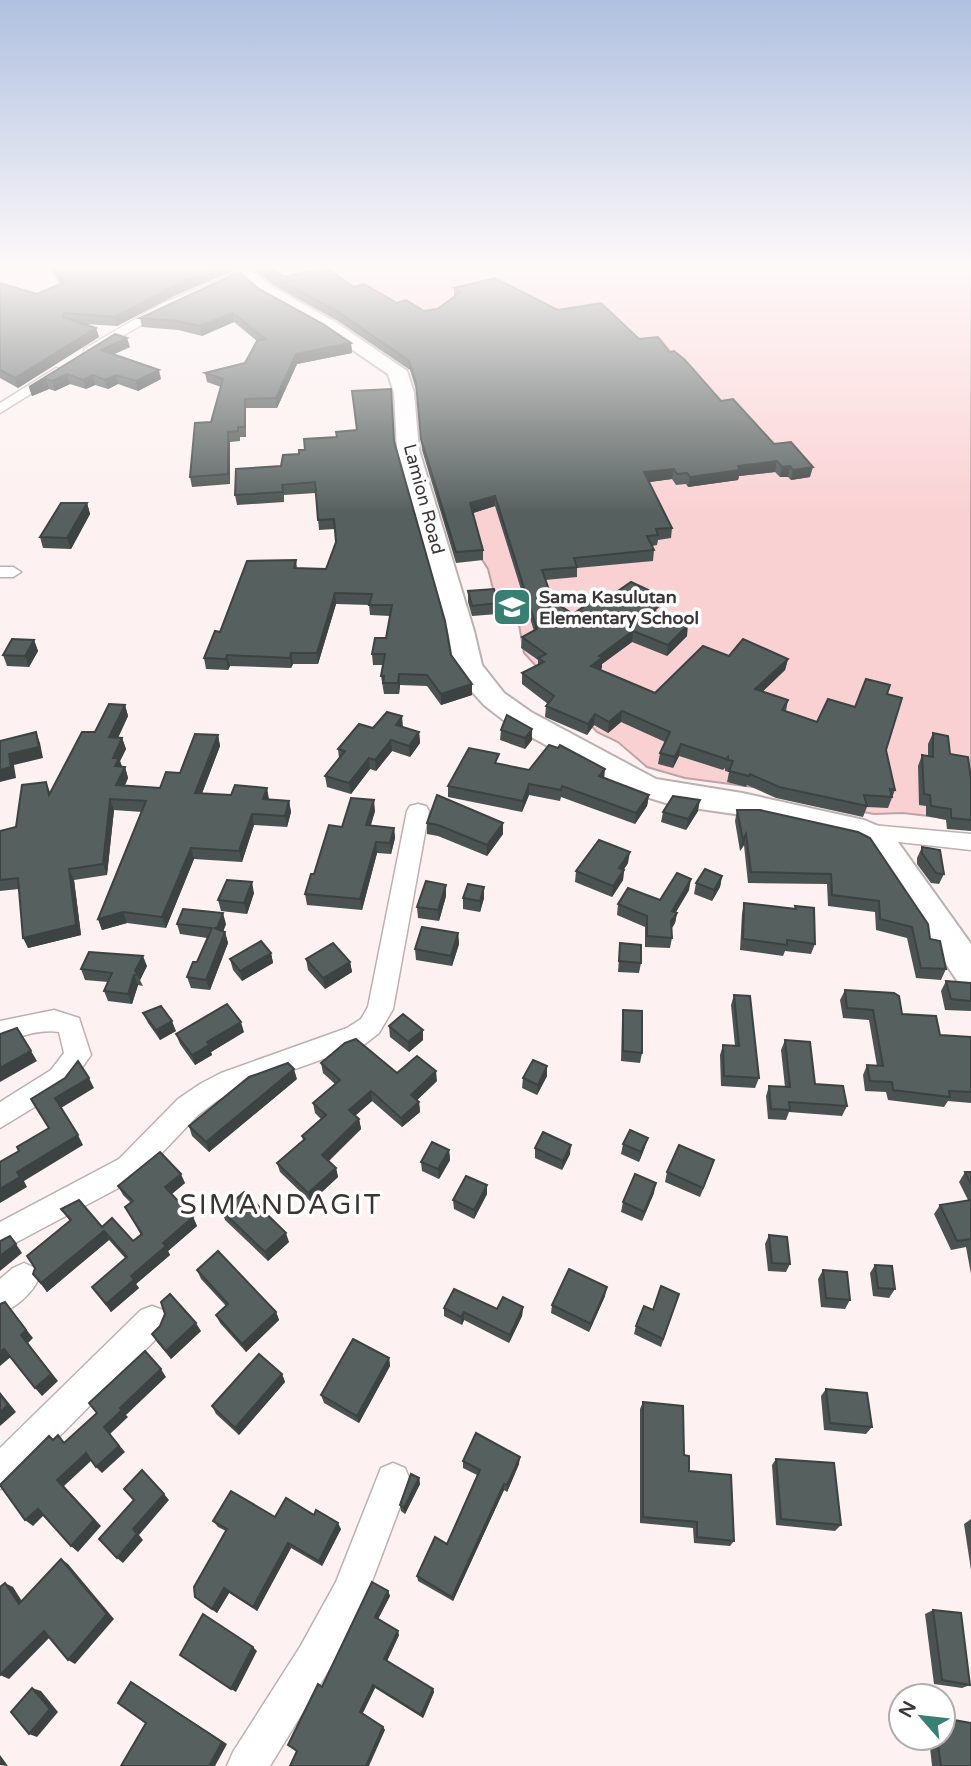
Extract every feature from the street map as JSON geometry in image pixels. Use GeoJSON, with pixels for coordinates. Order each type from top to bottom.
{"type":"FeatureCollection","features":[{"type":"Feature","properties":{"kind":"street"},"geometry":{"type":"LineString","coordinates":[[0,409],[92,349]]}},
{"type":"Feature","properties":{"kind":"street","name":"Lamion Road"},"geometry":{"type":"LineString","coordinates":[[367,349],[400,376],[408,450],[461,631],[468,665],[475,679],[494,699],[521,719],[645,786],[696,799],[760,808],[871,833]]}},
{"type":"Feature","properties":{"kind":"street"},"geometry":{"type":"LineString","coordinates":[[0,395],[18,397]]}},
{"type":"Feature","properties":{"kind":"street"},"geometry":{"type":"LineString","coordinates":[[0,1237],[129,1168],[188,1107],[209,1092],[230,1081],[365,1032],[375,1021],[380,1009],[418,811]]}},
{"type":"Feature","properties":{"kind":"street"},"geometry":{"type":"LineString","coordinates":[[871,833],[971,842]]}},
{"type":"Feature","properties":{"kind":"street"},"geometry":{"type":"LineString","coordinates":[[871,833],[887,851],[971,972]]}},
{"type":"Feature","properties":{"kind":"street"},"geometry":{"type":"LineString","coordinates":[[0,1032],[38,1022],[61,1021],[71,1025],[78,1055],[60,1078],[0,1116]]}},
{"type":"Feature","properties":{"kind":"street"},"geometry":{"type":"LineString","coordinates":[[0,1298],[24,1278]]}},
{"type":"Feature","properties":{"kind":"street"},"geometry":{"type":"LineString","coordinates":[[0,1472],[152,1321]]}},
{"type":"Feature","properties":{"kind":"street"},"geometry":{"type":"LineString","coordinates":[[247,1766],[316,1656],[348,1595],[368,1550],[393,1479]]}},
{"type":"Feature","properties":{"kind":"shaded area"},"geometry":{"type":"Polygon","coordinates":[[[452,349],[971,349],[971,821],[903,813],[874,814],[836,807],[776,790],[685,778],[647,767],[618,742],[597,732],[524,653],[518,619],[494,593],[488,569],[463,530],[452,349]]]}},
{"type":"Feature","properties":{"kind":"building"},"geometry":{"type":"Polygon","coordinates":[[[0,349],[61,349],[15,378],[0,370],[0,349]]]}},
{"type":"Feature","properties":{"kind":"building"},"geometry":{"type":"Polygon","coordinates":[[[90,349],[102,349],[159,370],[136,381],[116,375],[105,380],[93,375],[83,380],[67,374],[29,387],[90,349]]]}},
{"type":"Feature","properties":{"kind":"building"},"geometry":{"type":"Polygon","coordinates":[[[252,349],[319,349],[296,354],[276,398],[245,399],[245,427],[228,432],[228,474],[190,477],[195,423],[211,422],[223,379],[205,373],[245,363],[252,349]]]}},
{"type":"Feature","properties":{"kind":"building"},"geometry":{"type":"Polygon","coordinates":[[[392,349],[668,349],[685,360],[721,401],[733,399],[774,444],[791,442],[813,467],[793,470],[790,466],[782,467],[777,461],[738,466],[740,470],[690,477],[687,473],[677,474],[674,469],[644,472],[672,528],[656,529],[658,535],[647,536],[654,550],[574,558],[577,567],[542,570],[553,601],[573,614],[605,592],[612,595],[631,582],[657,594],[647,602],[658,607],[653,611],[688,625],[668,645],[633,631],[599,656],[603,657],[591,666],[655,693],[703,646],[729,656],[743,639],[788,659],[755,689],[788,700],[782,710],[817,722],[828,699],[855,707],[866,679],[890,685],[887,694],[902,698],[886,750],[895,790],[890,789],[892,797],[864,795],[867,806],[779,787],[750,774],[749,776],[729,771],[733,761],[728,760],[728,757],[726,759],[681,744],[675,757],[660,753],[670,732],[622,711],[609,722],[595,714],[588,724],[546,706],[554,696],[522,673],[544,662],[538,658],[546,654],[522,637],[537,629],[495,496],[470,503],[483,550],[456,552],[421,439],[416,383],[409,361],[392,349]]]}},
{"type":"Feature","properties":{"kind":"building"},"geometry":{"type":"Polygon","coordinates":[[[391,389],[394,441],[445,621],[451,655],[472,684],[441,694],[427,675],[399,674],[398,683],[383,683],[384,676],[381,676],[385,654],[372,654],[375,638],[386,638],[392,605],[369,605],[372,594],[335,593],[317,653],[291,653],[290,658],[227,655],[226,659],[204,658],[215,631],[220,632],[247,561],[296,560],[294,568],[326,569],[336,542],[334,519],[318,520],[315,482],[282,485],[283,492],[235,495],[236,469],[281,466],[283,455],[299,454],[299,450],[305,450],[304,439],[337,437],[336,432],[357,430],[352,391],[391,389]]]}},
{"type":"Feature","properties":{"kind":"building"},"geometry":{"type":"Polygon","coordinates":[[[61,503],[87,503],[67,538],[40,537],[61,503]]]}},
{"type":"Feature","properties":{"kind":"building"},"geometry":{"type":"Polygon","coordinates":[[[494,589],[498,603],[472,606],[468,591],[494,589]]]}},
{"type":"Feature","properties":{"kind":"building"},"geometry":{"type":"Polygon","coordinates":[[[12,639],[34,640],[25,656],[3,655],[12,639]]]}},
{"type":"Feature","properties":{"kind":"building"},"geometry":{"type":"Polygon","coordinates":[[[109,704],[125,705],[109,737],[122,738],[113,758],[119,758],[115,766],[125,767],[116,785],[160,788],[166,772],[180,773],[195,734],[218,735],[195,793],[231,795],[235,785],[267,788],[263,799],[289,801],[285,816],[252,814],[239,851],[191,848],[162,917],[123,912],[98,919],[146,801],[110,799],[103,864],[69,869],[76,925],[23,938],[18,878],[0,880],[0,831],[16,827],[22,785],[46,782],[49,795],[82,732],[95,732],[109,704]]]}},
{"type":"Feature","properties":{"kind":"building"},"geometry":{"type":"Polygon","coordinates":[[[387,712],[402,716],[396,725],[419,732],[409,746],[391,740],[375,760],[369,758],[349,783],[325,776],[345,751],[338,749],[359,724],[373,728],[387,712]]]}},
{"type":"Feature","properties":{"kind":"building"},"geometry":{"type":"Polygon","coordinates":[[[507,715],[532,729],[525,738],[501,730],[507,715]]]}},
{"type":"Feature","properties":{"kind":"building"},"geometry":{"type":"Polygon","coordinates":[[[36,732],[39,747],[9,754],[11,767],[0,770],[0,741],[36,732]]]}},
{"type":"Feature","properties":{"kind":"building"},"geometry":{"type":"Polygon","coordinates":[[[933,733],[948,736],[950,754],[968,757],[971,820],[951,818],[951,809],[931,806],[930,795],[924,794],[922,755],[933,757],[933,733]]]}},
{"type":"Feature","properties":{"kind":"building"},"geometry":{"type":"Polygon","coordinates":[[[549,745],[558,748],[560,745],[605,769],[599,776],[649,795],[636,813],[562,786],[561,790],[529,784],[523,801],[448,786],[469,748],[499,754],[495,763],[529,770],[549,745]]]}},
{"type":"Feature","properties":{"kind":"building"},"geometry":{"type":"Polygon","coordinates":[[[437,795],[503,823],[487,845],[427,823],[437,795]]]}},
{"type":"Feature","properties":{"kind":"building"},"geometry":{"type":"Polygon","coordinates":[[[673,796],[700,800],[688,819],[663,812],[673,796]]]}},
{"type":"Feature","properties":{"kind":"building"},"geometry":{"type":"Polygon","coordinates":[[[351,798],[374,800],[366,825],[394,828],[390,843],[376,842],[360,899],[305,894],[329,825],[342,827],[351,798]]]}},
{"type":"Feature","properties":{"kind":"building"},"geometry":{"type":"Polygon","coordinates":[[[737,810],[760,810],[858,832],[870,838],[928,924],[930,939],[940,941],[946,969],[921,968],[912,927],[880,919],[879,901],[832,895],[831,874],[751,872],[746,834],[743,840],[737,810]]]}},
{"type":"Feature","properties":{"kind":"building"},"geometry":{"type":"Polygon","coordinates":[[[599,840],[630,852],[619,868],[624,870],[613,886],[576,871],[599,840]]]}},
{"type":"Feature","properties":{"kind":"building"},"geometry":{"type":"Polygon","coordinates":[[[922,847],[940,850],[944,874],[936,873],[922,853],[922,847]]]}},
{"type":"Feature","properties":{"kind":"building"},"geometry":{"type":"Polygon","coordinates":[[[705,869],[722,876],[714,890],[696,883],[705,869]]]}},
{"type":"Feature","properties":{"kind":"building"},"geometry":{"type":"Polygon","coordinates":[[[677,873],[691,879],[672,911],[677,913],[671,921],[672,938],[647,936],[647,916],[618,904],[628,888],[660,900],[677,873]]]}},
{"type":"Feature","properties":{"kind":"building"},"geometry":{"type":"Polygon","coordinates":[[[227,880],[252,882],[244,903],[218,900],[227,880]]]}},
{"type":"Feature","properties":{"kind":"building"},"geometry":{"type":"Polygon","coordinates":[[[426,881],[446,885],[438,910],[417,907],[426,881]]]}},
{"type":"Feature","properties":{"kind":"building"},"geometry":{"type":"Polygon","coordinates":[[[468,884],[484,887],[480,901],[463,898],[468,884]]]}},
{"type":"Feature","properties":{"kind":"building"},"geometry":{"type":"Polygon","coordinates":[[[744,903],[796,909],[795,906],[814,908],[815,944],[787,940],[787,945],[743,939],[744,903]]]}},
{"type":"Feature","properties":{"kind":"building"},"geometry":{"type":"Polygon","coordinates":[[[183,909],[223,913],[217,928],[214,928],[225,932],[206,980],[187,977],[212,928],[177,924],[183,909]]]}},
{"type":"Feature","properties":{"kind":"building"},"geometry":{"type":"Polygon","coordinates":[[[422,927],[458,933],[451,956],[415,949],[422,927]]]}},
{"type":"Feature","properties":{"kind":"building"},"geometry":{"type":"Polygon","coordinates":[[[261,941],[271,953],[240,971],[230,959],[261,941]]]}},
{"type":"Feature","properties":{"kind":"building"},"geometry":{"type":"Polygon","coordinates":[[[333,943],[350,962],[323,978],[306,959],[333,943]]]}},
{"type":"Feature","properties":{"kind":"building"},"geometry":{"type":"Polygon","coordinates":[[[620,943],[641,945],[641,963],[619,961],[620,943]]]}},
{"type":"Feature","properties":{"kind":"building"},"geometry":{"type":"Polygon","coordinates":[[[89,952],[143,956],[135,971],[138,975],[134,975],[128,994],[104,991],[112,973],[81,969],[89,952]]]}},
{"type":"Feature","properties":{"kind":"building"},"geometry":{"type":"Polygon","coordinates":[[[946,981],[971,983],[971,1001],[951,999],[946,981]]]}},
{"type":"Feature","properties":{"kind":"building"},"geometry":{"type":"Polygon","coordinates":[[[845,990],[894,993],[899,996],[902,1014],[936,1016],[940,1035],[971,1037],[971,1092],[949,1091],[950,1097],[893,1090],[892,1082],[870,1081],[867,1065],[883,1066],[873,1010],[847,1008],[845,990]]]}},
{"type":"Feature","properties":{"kind":"building"},"geometry":{"type":"Polygon","coordinates":[[[734,995],[750,996],[759,1078],[724,1076],[723,1045],[739,1046],[734,995]]]}},
{"type":"Feature","properties":{"kind":"building"},"geometry":{"type":"Polygon","coordinates":[[[227,1004],[241,1022],[207,1042],[209,1045],[192,1055],[176,1034],[227,1004]]]}},
{"type":"Feature","properties":{"kind":"building"},"geometry":{"type":"Polygon","coordinates":[[[161,1006],[172,1021],[156,1030],[143,1013],[161,1006]]]}},
{"type":"Feature","properties":{"kind":"building"},"geometry":{"type":"Polygon","coordinates":[[[623,1010],[642,1011],[642,1053],[623,1051],[623,1010]]]}},
{"type":"Feature","properties":{"kind":"building"},"geometry":{"type":"Polygon","coordinates":[[[403,1014],[423,1030],[408,1042],[389,1026],[403,1014]]]}},
{"type":"Feature","properties":{"kind":"building"},"geometry":{"type":"Polygon","coordinates":[[[17,1028],[31,1051],[0,1068],[0,1034],[17,1028]]]}},
{"type":"Feature","properties":{"kind":"building"},"geometry":{"type":"Polygon","coordinates":[[[356,1039],[397,1073],[417,1056],[436,1071],[411,1095],[419,1102],[401,1118],[371,1091],[349,1110],[359,1119],[322,1155],[336,1168],[308,1193],[277,1163],[305,1139],[302,1136],[326,1115],[313,1103],[340,1080],[321,1063],[345,1043],[356,1039]]]}},
{"type":"Feature","properties":{"kind":"building"},"geometry":{"type":"Polygon","coordinates":[[[785,1040],[810,1042],[815,1084],[843,1086],[847,1106],[789,1102],[790,1110],[771,1109],[769,1086],[790,1087],[785,1040]]]}},
{"type":"Feature","properties":{"kind":"building"},"geometry":{"type":"Polygon","coordinates":[[[533,1060],[547,1066],[538,1085],[523,1078],[533,1060]]]}},
{"type":"Feature","properties":{"kind":"building"},"geometry":{"type":"Polygon","coordinates":[[[78,1061],[89,1078],[55,1098],[78,1135],[17,1172],[20,1177],[0,1189],[0,1162],[19,1151],[17,1147],[49,1128],[31,1099],[65,1078],[78,1061]]]}},
{"type":"Feature","properties":{"kind":"building"},"geometry":{"type":"Polygon","coordinates":[[[288,1063],[294,1069],[206,1142],[189,1126],[249,1077],[288,1063]]]}},
{"type":"Feature","properties":{"kind":"building"},"geometry":{"type":"Polygon","coordinates":[[[630,1130],[648,1138],[641,1152],[623,1144],[630,1130]]]}},
{"type":"Feature","properties":{"kind":"building"},"geometry":{"type":"Polygon","coordinates":[[[543,1132],[571,1145],[563,1161],[535,1148],[543,1132]]]}},
{"type":"Feature","properties":{"kind":"building"},"geometry":{"type":"Polygon","coordinates":[[[432,1142],[449,1150],[438,1169],[421,1162],[432,1142]]]}},
{"type":"Feature","properties":{"kind":"building"},"geometry":{"type":"Polygon","coordinates":[[[679,1145],[714,1160],[703,1188],[667,1172],[679,1145]]]}},
{"type":"Feature","properties":{"kind":"building"},"geometry":{"type":"Polygon","coordinates":[[[160,1152],[181,1174],[165,1187],[193,1217],[163,1243],[166,1246],[131,1276],[134,1280],[106,1304],[92,1287],[127,1257],[104,1231],[41,1283],[33,1274],[35,1268],[27,1256],[71,1220],[61,1209],[79,1200],[102,1227],[112,1218],[133,1241],[142,1234],[125,1207],[133,1201],[118,1186],[160,1152]]]}},
{"type":"Feature","properties":{"kind":"building"},"geometry":{"type":"Polygon","coordinates":[[[965,1172],[971,1172],[971,1184],[965,1172]]]}},
{"type":"Feature","properties":{"kind":"building"},"geometry":{"type":"Polygon","coordinates":[[[635,1174],[656,1183],[644,1212],[623,1202],[635,1174]]]}},
{"type":"Feature","properties":{"kind":"building"},"geometry":{"type":"Polygon","coordinates":[[[466,1176],[487,1185],[474,1210],[453,1200],[466,1176]]]}},
{"type":"Feature","properties":{"kind":"building"},"geometry":{"type":"Polygon","coordinates":[[[244,1192],[286,1233],[265,1252],[222,1211],[244,1192]]]}},
{"type":"Feature","properties":{"kind":"building"},"geometry":{"type":"Polygon","coordinates":[[[971,1200],[971,1239],[957,1241],[940,1205],[971,1200]]]}},
{"type":"Feature","properties":{"kind":"building"},"geometry":{"type":"Polygon","coordinates":[[[769,1235],[787,1237],[790,1264],[772,1263],[769,1235]]]}},
{"type":"Feature","properties":{"kind":"building"},"geometry":{"type":"Polygon","coordinates":[[[10,1236],[16,1244],[0,1256],[0,1241],[10,1236]]]}},
{"type":"Feature","properties":{"kind":"building"},"geometry":{"type":"Polygon","coordinates":[[[218,1251],[276,1312],[242,1344],[216,1315],[228,1304],[197,1270],[218,1251]]]}},
{"type":"Feature","properties":{"kind":"building"},"geometry":{"type":"Polygon","coordinates":[[[875,1265],[892,1266],[895,1289],[878,1288],[875,1265]]]}},
{"type":"Feature","properties":{"kind":"building"},"geometry":{"type":"Polygon","coordinates":[[[569,1269],[607,1287],[591,1324],[552,1305],[569,1269]]]}},
{"type":"Feature","properties":{"kind":"building"},"geometry":{"type":"Polygon","coordinates":[[[823,1270],[847,1272],[850,1300],[826,1298],[823,1270]]]}},
{"type":"Feature","properties":{"kind":"building"},"geometry":{"type":"Polygon","coordinates":[[[661,1286],[679,1294],[663,1339],[636,1326],[644,1306],[653,1310],[661,1286]]]}},
{"type":"Feature","properties":{"kind":"building"},"geometry":{"type":"Polygon","coordinates":[[[454,1289],[497,1309],[503,1297],[523,1307],[510,1335],[464,1312],[461,1317],[444,1308],[454,1289]]]}},
{"type":"Feature","properties":{"kind":"building"},"geometry":{"type":"Polygon","coordinates":[[[170,1294],[196,1323],[166,1351],[152,1334],[160,1326],[165,1314],[161,1302],[170,1294]]]}},
{"type":"Feature","properties":{"kind":"building"},"geometry":{"type":"Polygon","coordinates":[[[5,1302],[26,1330],[21,1335],[51,1374],[35,1388],[4,1349],[0,1352],[0,1304],[5,1302]]]}},
{"type":"Feature","properties":{"kind":"building"},"geometry":{"type":"Polygon","coordinates":[[[353,1339],[389,1358],[357,1416],[321,1395],[353,1339]]]}},
{"type":"Feature","properties":{"kind":"building"},"geometry":{"type":"Polygon","coordinates":[[[145,1351],[161,1369],[104,1427],[119,1446],[96,1467],[86,1453],[57,1480],[94,1520],[71,1546],[38,1509],[25,1520],[0,1485],[49,1436],[53,1440],[58,1435],[64,1443],[97,1413],[89,1403],[145,1351]]]}},
{"type":"Feature","properties":{"kind":"building"},"geometry":{"type":"Polygon","coordinates":[[[259,1354],[282,1374],[235,1428],[212,1406],[259,1354]]]}},
{"type":"Feature","properties":{"kind":"building"},"geometry":{"type":"Polygon","coordinates":[[[826,1389],[867,1393],[872,1427],[830,1423],[826,1389]]]}},
{"type":"Feature","properties":{"kind":"building"},"geometry":{"type":"Polygon","coordinates":[[[0,1394],[8,1405],[0,1412],[0,1394]]]}},
{"type":"Feature","properties":{"kind":"building"},"geometry":{"type":"Polygon","coordinates":[[[643,1402],[683,1406],[684,1455],[689,1456],[689,1471],[731,1475],[734,1541],[697,1537],[697,1522],[643,1517],[643,1402]]]}},
{"type":"Feature","properties":{"kind":"building"},"geometry":{"type":"Polygon","coordinates":[[[476,1433],[520,1457],[507,1485],[504,1484],[452,1597],[417,1576],[435,1537],[447,1544],[480,1470],[463,1461],[476,1433]]]}},
{"type":"Feature","properties":{"kind":"building"},"geometry":{"type":"Polygon","coordinates":[[[776,1459],[834,1463],[841,1525],[781,1519],[776,1459]]]}},
{"type":"Feature","properties":{"kind":"building"},"geometry":{"type":"Polygon","coordinates":[[[142,1470],[164,1494],[133,1529],[137,1534],[117,1558],[99,1539],[134,1500],[124,1489],[142,1470]]]}},
{"type":"Feature","properties":{"kind":"building"},"geometry":{"type":"Polygon","coordinates":[[[411,1474],[419,1478],[404,1508],[400,1505],[411,1474]]]}},
{"type":"Feature","properties":{"kind":"building"},"geometry":{"type":"Polygon","coordinates":[[[231,1491],[275,1517],[286,1498],[314,1515],[316,1510],[338,1523],[319,1561],[288,1543],[253,1607],[224,1588],[212,1609],[195,1597],[194,1587],[227,1529],[213,1521],[231,1491]]]}},
{"type":"Feature","properties":{"kind":"building"},"geometry":{"type":"Polygon","coordinates":[[[61,1559],[107,1614],[68,1660],[44,1631],[0,1675],[0,1587],[5,1583],[19,1604],[61,1559]]]}},
{"type":"Feature","properties":{"kind":"building"},"geometry":{"type":"Polygon","coordinates":[[[372,1582],[388,1591],[375,1617],[398,1631],[384,1659],[433,1689],[421,1715],[373,1685],[360,1712],[383,1727],[366,1766],[290,1766],[297,1751],[288,1745],[318,1684],[322,1687],[372,1582]]]}},
{"type":"Feature","properties":{"kind":"building"},"geometry":{"type":"Polygon","coordinates":[[[933,1610],[961,1613],[970,1685],[942,1680],[933,1610]]]}},
{"type":"Feature","properties":{"kind":"building"},"geometry":{"type":"Polygon","coordinates":[[[203,1614],[253,1647],[231,1689],[180,1655],[203,1614]]]}},
{"type":"Feature","properties":{"kind":"building"},"geometry":{"type":"Polygon","coordinates":[[[131,1682],[222,1742],[209,1766],[121,1766],[146,1723],[118,1703],[131,1682]]]}},
{"type":"Feature","properties":{"kind":"building"},"geometry":{"type":"Polygon","coordinates":[[[32,1688],[50,1709],[29,1734],[11,1712],[32,1688]]]}},
{"type":"Feature","properties":{"kind":"building"},"geometry":{"type":"Polygon","coordinates":[[[957,1720],[971,1723],[971,1766],[941,1766],[939,1752],[957,1752],[957,1720]]]}},
{"type":"Feature","properties":{"kind":"place","name":"Sama Kasulutan Elementary School"},"geometry":{"type":"Point","coordinates":[512,607]}},
{"type":"Feature","properties":{"kind":"district","name":"SIMANDAGIT"},"geometry":{"type":"Point","coordinates":[281,1205]}}]}
